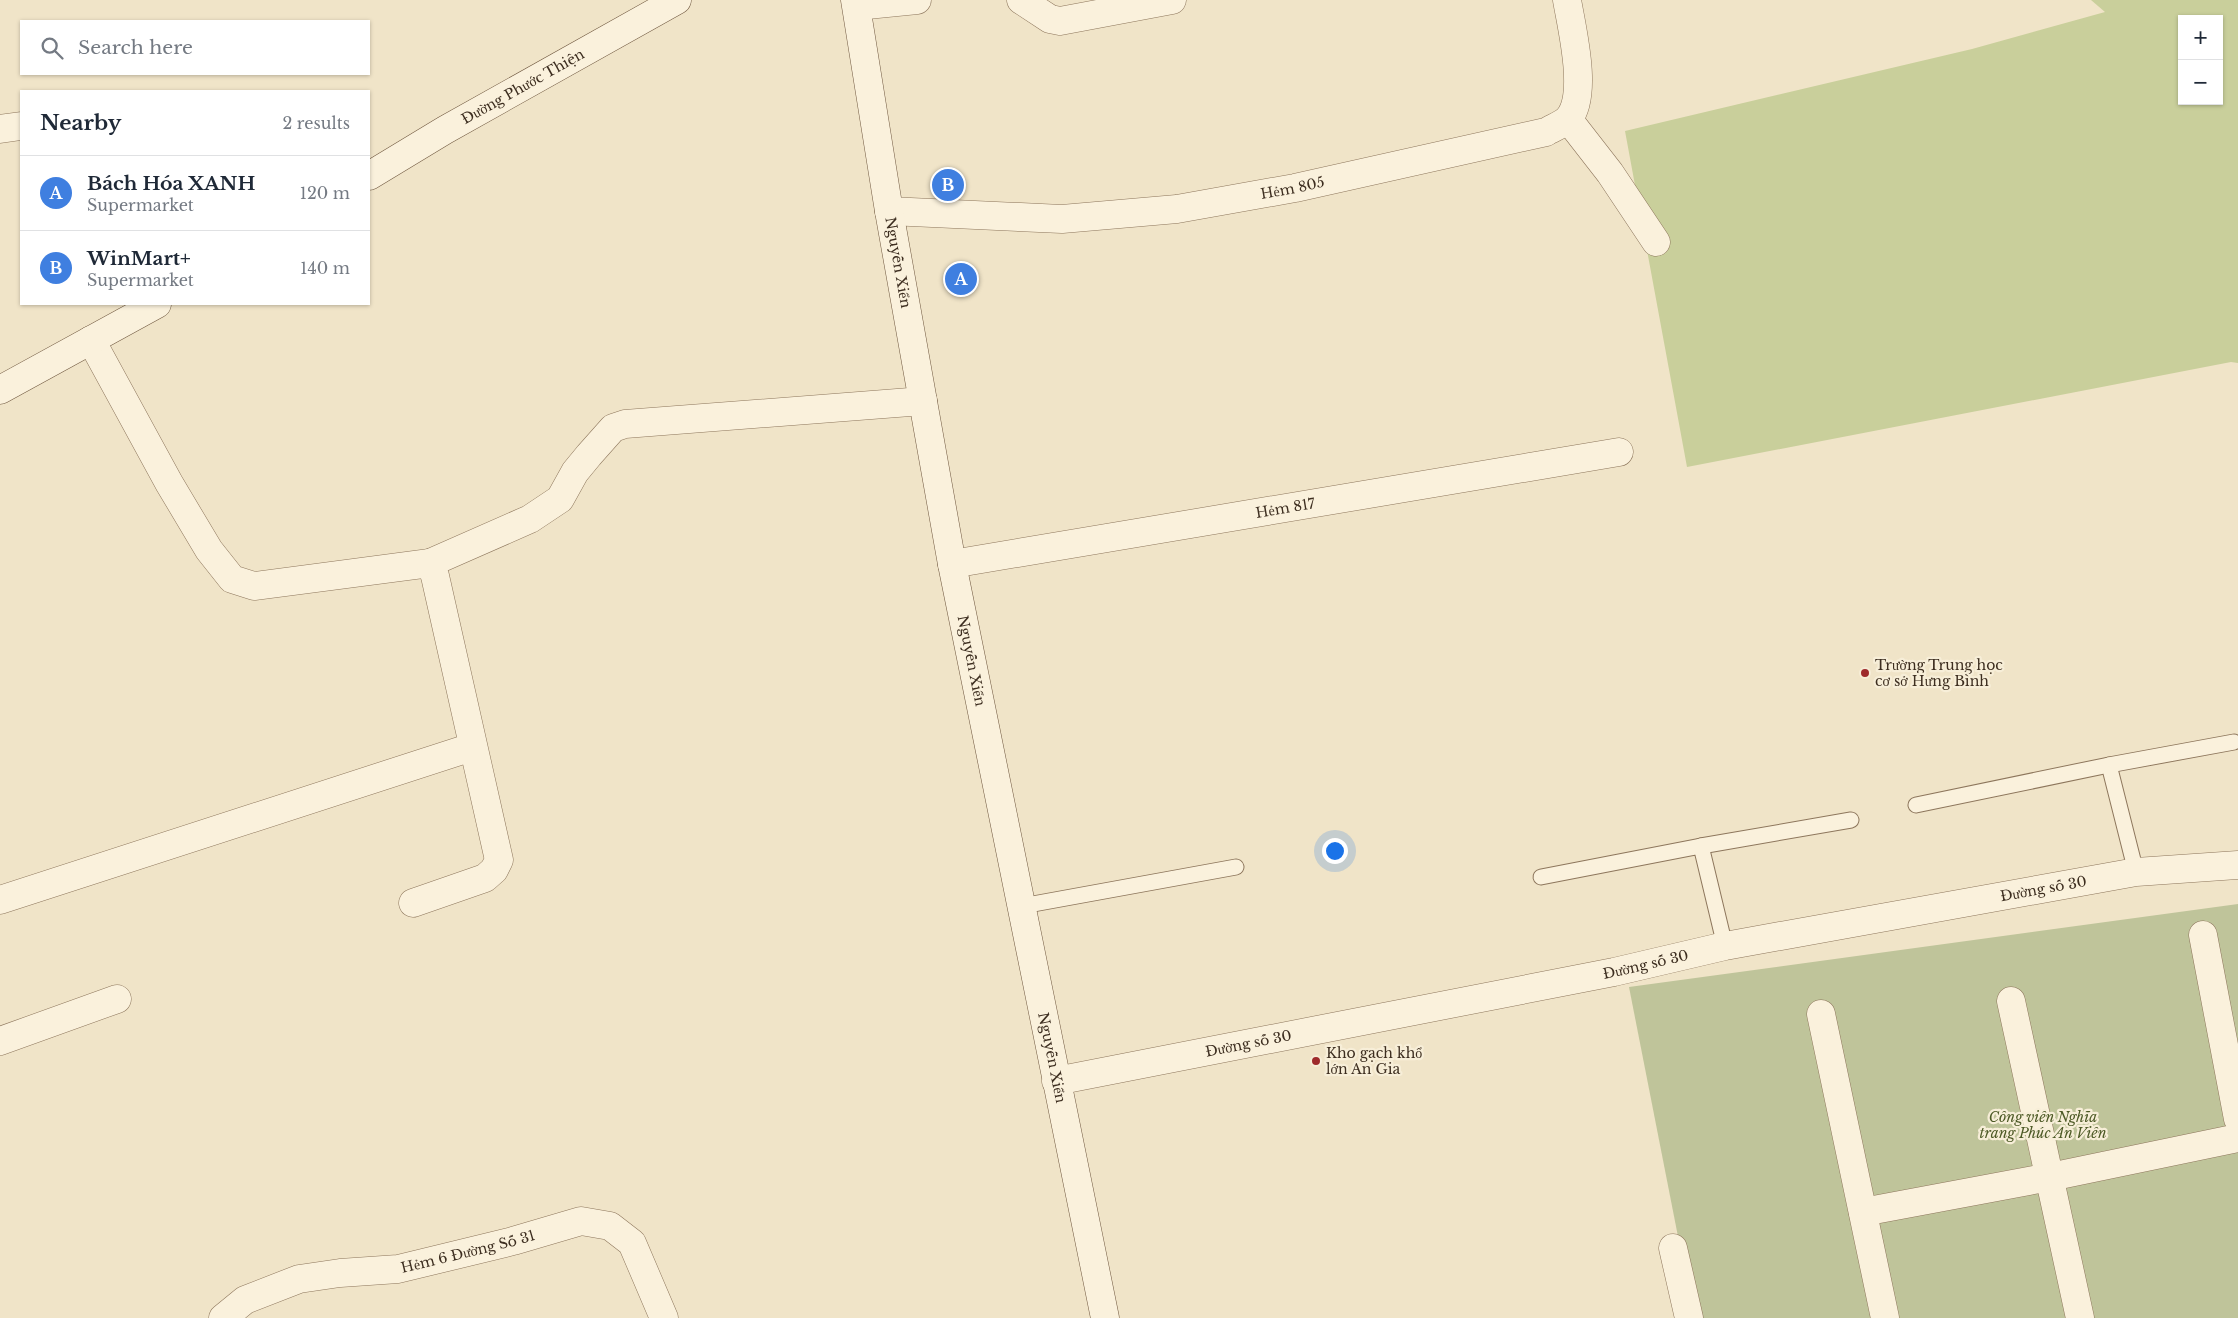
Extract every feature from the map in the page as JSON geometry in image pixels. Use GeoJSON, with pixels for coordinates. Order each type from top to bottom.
{"type":"FeatureCollection","features":[{"type":"Feature","properties":{"kind":"street","name":"Đường Phước Thiện"},"geometry":{"type":"LineString","coordinates":[[370,175],[445,130],[677,0]]}},
{"type":"Feature","properties":{"kind":"street"},"geometry":{"type":"LineString","coordinates":[[856,3],[917,0]]}},
{"type":"Feature","properties":{"kind":"street"},"geometry":{"type":"LineString","coordinates":[[1021,0],[1050,19],[1060,21],[1172,0]]}},
{"type":"Feature","properties":{"kind":"street"},"geometry":{"type":"LineString","coordinates":[[1567,0],[1578,67],[1576,104],[1568,119],[1610,173],[1656,242]]}},
{"type":"Feature","properties":{"kind":"street","name":"Nguyễn Xiển"},"geometry":{"type":"LineString","coordinates":[[856,3],[889,211],[952,564],[1105,1318]]}},
{"type":"Feature","properties":{"kind":"street","name":"Hẻm 805"},"geometry":{"type":"LineString","coordinates":[[889,211],[1062,219],[1176,209],[1295,188],[1546,132],[1568,119]]}},
{"type":"Feature","properties":{"kind":"street"},"geometry":{"type":"LineString","coordinates":[[0,129],[20,126]]}},
{"type":"Feature","properties":{"kind":"street"},"geometry":{"type":"LineString","coordinates":[[0,390],[155,305]]}},
{"type":"Feature","properties":{"kind":"street"},"geometry":{"type":"LineString","coordinates":[[91,340],[169,483],[209,550],[232,579],[254,586],[430,563],[530,519],[560,499],[575,472],[589,455],[613,428],[626,424],[923,401]]}},
{"type":"Feature","properties":{"kind":"street","name":"Hẻm 817"},"geometry":{"type":"LineString","coordinates":[[952,564],[1619,452]]}},
{"type":"Feature","properties":{"kind":"street"},"geometry":{"type":"LineString","coordinates":[[413,904],[485,878],[494,870],[499,860],[435,576],[430,563]]}},
{"type":"Feature","properties":{"kind":"street"},"geometry":{"type":"LineString","coordinates":[[0,900],[472,747]]}},
{"type":"Feature","properties":{"kind":"street","name":"Đường số 30"},"geometry":{"type":"LineString","coordinates":[[1056,1081],[1614,972],[1725,946],[2136,872],[2238,865]]}},
{"type":"Feature","properties":{"kind":"street"},"geometry":{"type":"LineString","coordinates":[[2203,935],[2238,1119]]}},
{"type":"Feature","properties":{"kind":"street"},"geometry":{"type":"LineString","coordinates":[[0,1041],[117,999]]}},
{"type":"Feature","properties":{"kind":"street"},"geometry":{"type":"LineString","coordinates":[[2011,1001],[2080,1318]]}},
{"type":"Feature","properties":{"kind":"street"},"geometry":{"type":"LineString","coordinates":[[1821,1014],[1885,1318]]}},
{"type":"Feature","properties":{"kind":"street"},"geometry":{"type":"LineString","coordinates":[[1863,1212],[2050,1177],[2238,1138]]}},
{"type":"Feature","properties":{"kind":"street","name":"Hẻm 6 Đường Số 31"},"geometry":{"type":"LineString","coordinates":[[223,1318],[245,1300],[299,1278],[398,1269],[513,1241],[581,1221],[610,1226],[632,1243],[664,1318]]}},
{"type":"Feature","properties":{"kind":"street"},"geometry":{"type":"LineString","coordinates":[[1673,1248],[1689,1318]]}},
{"type":"Feature","properties":{"kind":"lane"},"geometry":{"type":"LineString","coordinates":[[1916,805],[2109,765],[2234,742]]}},
{"type":"Feature","properties":{"kind":"lane"},"geometry":{"type":"LineString","coordinates":[[2109,765],[2136,872]]}},
{"type":"Feature","properties":{"kind":"lane"},"geometry":{"type":"LineString","coordinates":[[1541,877],[1701,846],[1851,820]]}},
{"type":"Feature","properties":{"kind":"lane"},"geometry":{"type":"LineString","coordinates":[[1701,846],[1725,946]]}},
{"type":"Feature","properties":{"kind":"lane"},"geometry":{"type":"LineString","coordinates":[[1022,906],[1236,867]]}},
{"type":"Feature","properties":{"kind":"green space"},"geometry":{"type":"Polygon","coordinates":[[[2091,0],[2238,0],[2238,363],[2231,362],[1687,467],[1625,131],[1972,49],[2105,12],[2091,0]]]}},
{"type":"Feature","properties":{"kind":"green space","name":"Công viên Nghĩa trang Phúc An Viên"},"geometry":{"type":"Polygon","coordinates":[[[2238,904],[2238,1318],[1694,1318],[1629,987],[2238,904]]]}},
{"type":"Feature","properties":{"kind":"place","name":"WinMart+"},"geometry":{"type":"Point","coordinates":[948,185]}},
{"type":"Feature","properties":{"kind":"place","name":"Bách Hóa XANH"},"geometry":{"type":"Point","coordinates":[961,279]}},
{"type":"Feature","properties":{"kind":"place","name":"Trường Trung học cơ sở Hưng Bình"},"geometry":{"type":"Point","coordinates":[1865,673]}},
{"type":"Feature","properties":{"kind":"place","name":"Kho gạch khổ lớn An Gia"},"geometry":{"type":"Point","coordinates":[1316,1061]}}]}
